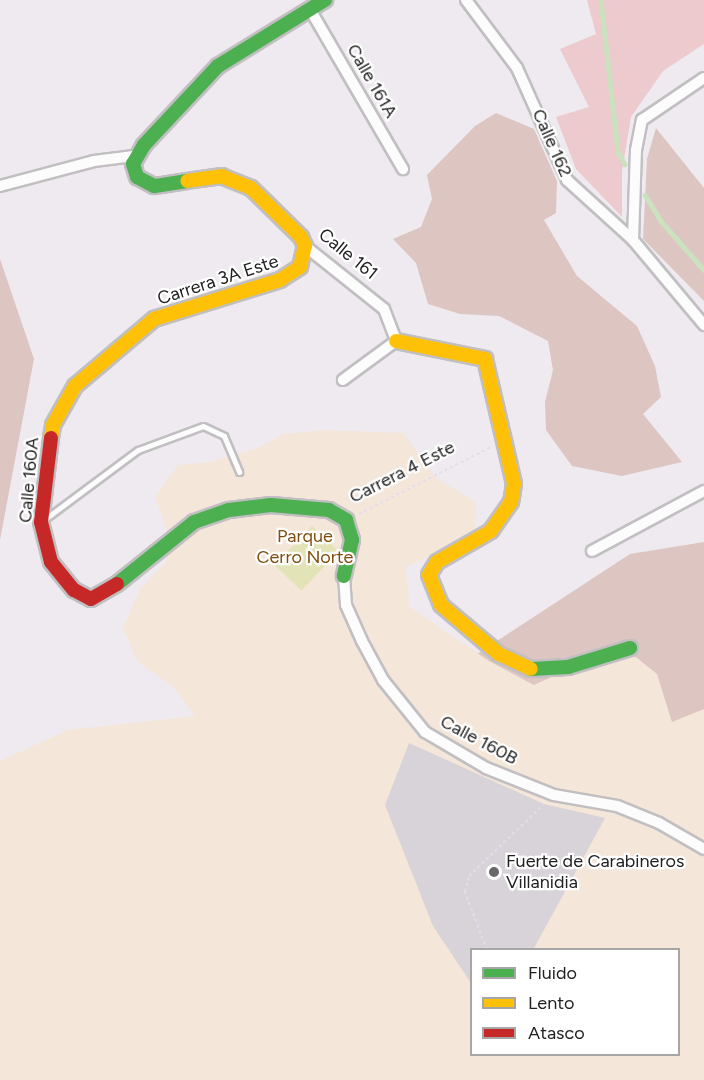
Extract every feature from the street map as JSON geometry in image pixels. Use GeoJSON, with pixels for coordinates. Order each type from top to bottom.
{"type":"FeatureCollection","features":[{"type":"Feature","properties":{"kind":"street"},"geometry":{"type":"LineString","coordinates":[[0,186],[93,161],[134,156],[218,66],[325,0]]}},
{"type":"Feature","properties":{"kind":"street","name":"Calle 162"},"geometry":{"type":"LineString","coordinates":[[466,0],[517,68],[567,180],[633,240],[704,325]]}},
{"type":"Feature","properties":{"kind":"street","name":"Calle 161A"},"geometry":{"type":"LineString","coordinates":[[310,11],[403,169]]}},
{"type":"Feature","properties":{"kind":"street"},"geometry":{"type":"LineString","coordinates":[[633,240],[636,150],[642,120],[704,78]]}},
{"type":"Feature","properties":{"kind":"street","name":"Calle 161"},"geometry":{"type":"LineString","coordinates":[[134,156],[137,177],[154,186],[206,176],[237,180],[290,223],[305,246],[370,294],[384,309],[396,341]]}},
{"type":"Feature","properties":{"kind":"street","name":"Carrera 3A Este"},"geometry":{"type":"LineString","coordinates":[[75,386],[154,319],[292,275],[300,267],[305,246]]}},
{"type":"Feature","properties":{"kind":"street"},"geometry":{"type":"LineString","coordinates":[[343,380],[396,341],[485,359],[514,484],[511,502],[490,531],[437,562],[429,575],[434,595],[471,633],[525,669],[568,667],[630,648]]}},
{"type":"Feature","properties":{"kind":"street","name":"Calle 160A"},"geometry":{"type":"LineString","coordinates":[[75,386],[52,425],[41,522],[51,562],[74,590],[91,599]]}},
{"type":"Feature","properties":{"kind":"street"},"geometry":{"type":"LineString","coordinates":[[592,551],[704,491]]}},
{"type":"Feature","properties":{"kind":"street","name":"Carrera 4 Este"},"geometry":{"type":"LineString","coordinates":[[91,599],[108,591],[179,532],[207,516],[229,510],[298,505],[329,510],[346,520]]}},
{"type":"Feature","properties":{"kind":"street","name":"Calle 160B"},"geometry":{"type":"LineString","coordinates":[[346,520],[352,540],[344,576],[346,606],[383,680],[425,732],[486,768],[554,795],[617,806],[659,823],[704,849]]}},
{"type":"Feature","properties":{"kind":"lane"},"geometry":{"type":"LineString","coordinates":[[41,522],[138,450],[203,426],[224,436],[239,472]]}},
{"type":"Feature","properties":{"kind":"path","name":"Carrera 4 Este"},"geometry":{"type":"LineString","coordinates":[[346,520],[505,440]]}},
{"type":"Feature","properties":{"kind":"path"},"geometry":{"type":"LineString","coordinates":[[485,948],[465,892],[469,876],[554,795]]}},
{"type":"Feature","properties":{"kind":"shaded area"},"geometry":{"type":"Polygon","coordinates":[[[587,0],[704,0],[704,44],[663,71],[631,117],[622,171],[622,217],[576,169],[556,117],[589,107],[560,49],[596,34],[587,0]]]}},
{"type":"Feature","properties":{"kind":"shaded area"},"geometry":{"type":"Polygon","coordinates":[[[496,113],[534,129],[557,181],[556,213],[544,220],[577,276],[637,326],[655,366],[661,397],[643,414],[682,462],[622,476],[572,466],[546,430],[545,402],[553,370],[548,341],[499,316],[460,314],[428,304],[416,263],[393,239],[421,227],[432,199],[427,175],[475,126],[496,113]]]}},
{"type":"Feature","properties":{"kind":"shaded area"},"geometry":{"type":"Polygon","coordinates":[[[656,128],[704,188],[704,301],[643,239],[647,159],[656,128]]]}},
{"type":"Feature","properties":{"kind":"shaded area"},"geometry":{"type":"Polygon","coordinates":[[[0,259],[34,359],[0,540],[0,259]]]}},
{"type":"Feature","properties":{"kind":"shaded area"},"geometry":{"type":"Polygon","coordinates":[[[704,542],[704,836],[454,669],[630,554],[704,542]]]}},
{"type":"Feature","properties":{"kind":"green space","name":"Parque Cerro Norte"},"geometry":{"type":"Polygon","coordinates":[[[325,430],[403,433],[436,478],[476,502],[475,538],[405,567],[410,607],[489,661],[534,685],[613,649],[637,658],[657,674],[672,722],[704,709],[704,1080],[0,1080],[0,761],[68,730],[195,716],[174,687],[138,662],[123,628],[141,588],[167,561],[167,531],[155,497],[178,465],[211,462],[260,447],[283,434],[325,430]]]}},
{"type":"Feature","properties":{"kind":"green space","name":"Parque Cerro Norte"},"geometry":{"type":"Polygon","coordinates":[[[312,526],[339,552],[301,591],[274,565],[312,526]]]}},
{"type":"Feature","properties":{"kind":"building","name":"Fuerte de Carabineros Villanidia"},"geometry":{"type":"Polygon","coordinates":[[[409,743],[544,804],[605,818],[534,948],[470,948],[470,982],[433,926],[385,805],[409,743]]]}},
{"type":"Feature","properties":{"kind":"waterway"},"geometry":{"type":"LineString","coordinates":[[601,0],[618,152],[625,164]]}},
{"type":"Feature","properties":{"kind":"waterway"},"geometry":{"type":"LineString","coordinates":[[645,195],[661,221],[704,270]]}},
{"type":"Feature","properties":{"kind":"traffic: fast"},"geometry":{"type":"LineString","coordinates":[[187,181],[154,186],[137,177],[133,164],[144,145],[218,66],[325,0]]}},
{"type":"Feature","properties":{"kind":"traffic: fast"},"geometry":{"type":"LineString","coordinates":[[117,584],[194,522],[229,510],[271,505],[329,510],[346,520],[352,540],[344,576]]}},
{"type":"Feature","properties":{"kind":"traffic: fast"},"geometry":{"type":"LineString","coordinates":[[531,669],[568,667],[630,648]]}},
{"type":"Feature","properties":{"kind":"traffic: slow"},"geometry":{"type":"LineString","coordinates":[[51,438],[53,425],[75,386],[154,319],[280,280],[300,267],[305,246],[301,237],[251,188],[222,176],[187,181]]}},
{"type":"Feature","properties":{"kind":"traffic: slow"},"geometry":{"type":"LineString","coordinates":[[396,341],[485,359],[514,484],[511,502],[491,531],[437,562],[429,575],[441,605],[499,654],[531,669]]}},
{"type":"Feature","properties":{"kind":"traffic: jam"},"geometry":{"type":"LineString","coordinates":[[51,438],[41,522],[51,562],[74,590],[91,599],[117,584]]}},
{"type":"Feature","properties":{"kind":"place","name":"Fuerte de Carabineros Villanidia"},"geometry":{"type":"Point","coordinates":[494,872]}}]}
